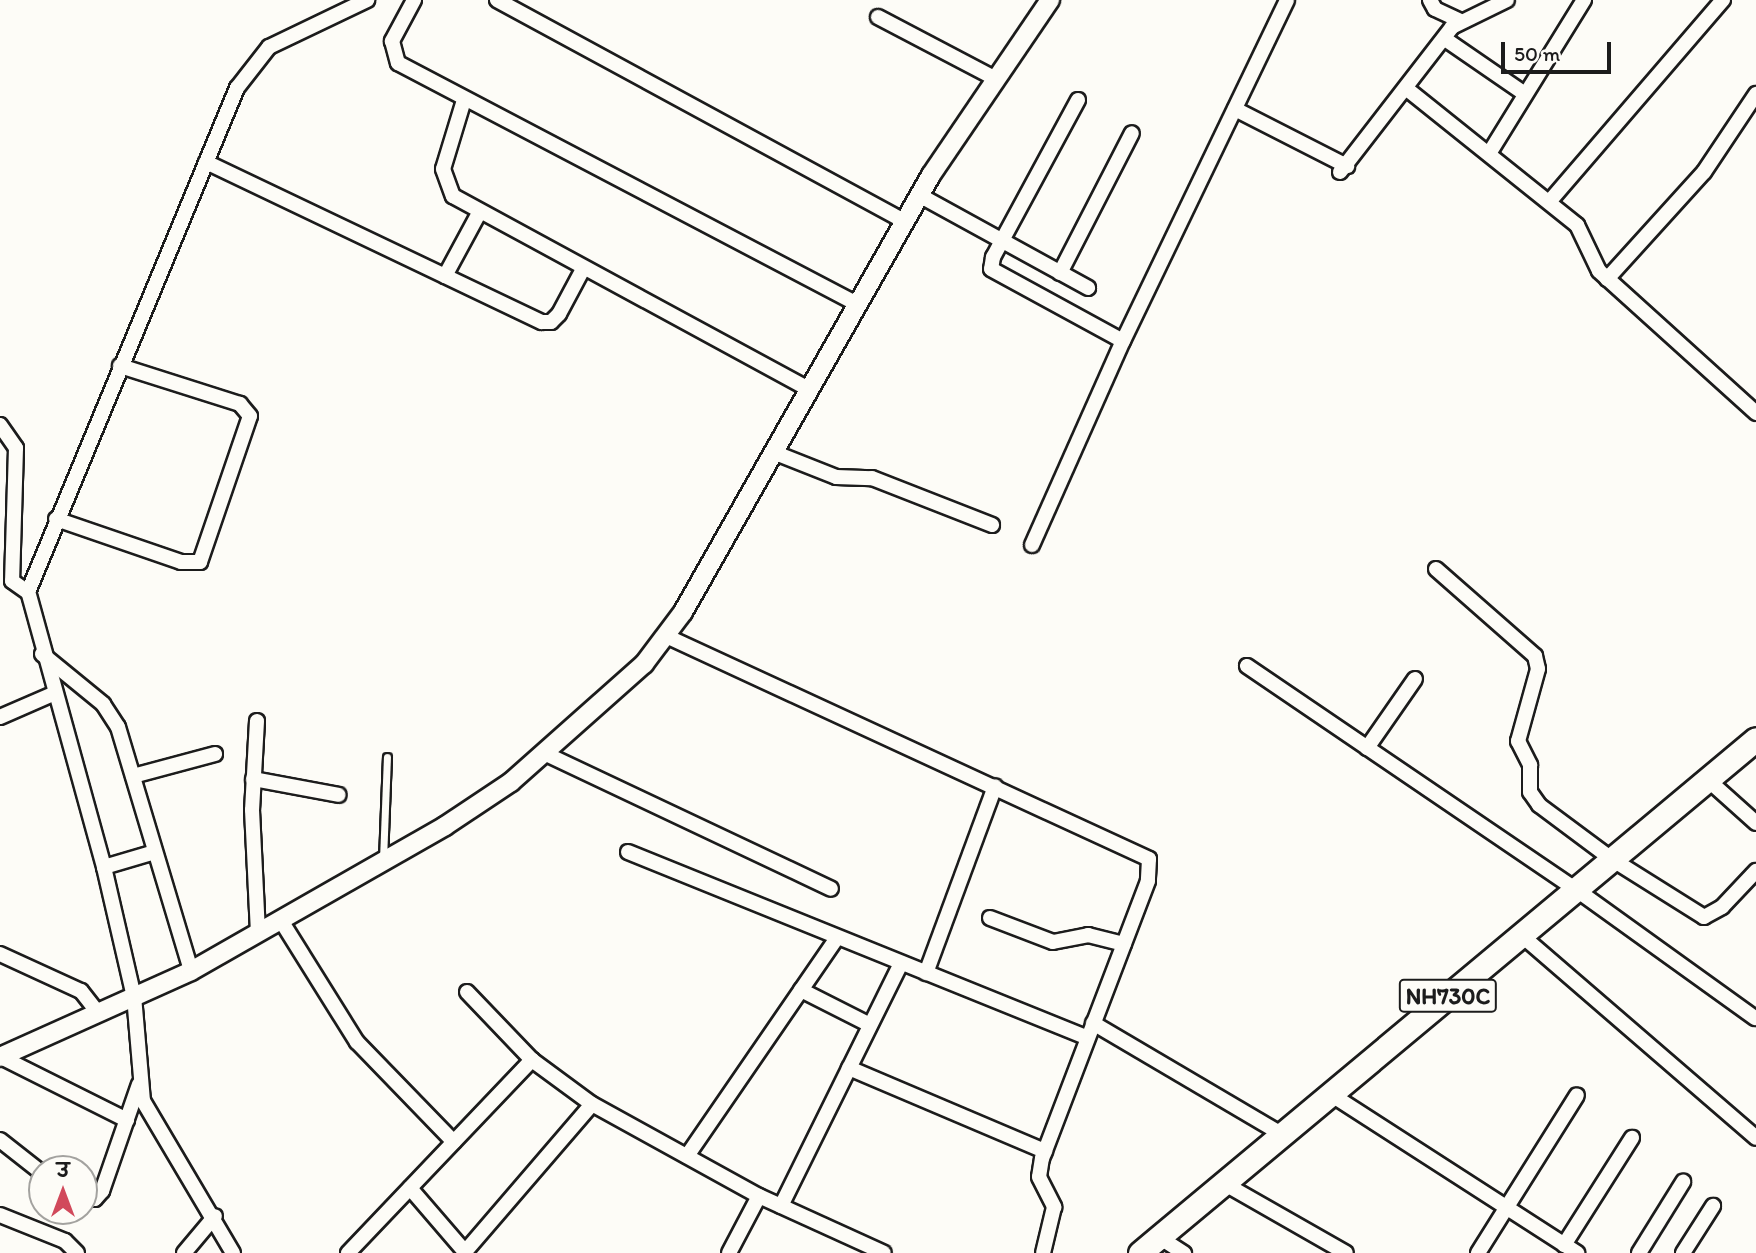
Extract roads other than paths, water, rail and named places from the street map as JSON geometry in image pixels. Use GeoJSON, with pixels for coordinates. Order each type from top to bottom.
{"type":"FeatureCollection","features":[{"type":"Feature","properties":{"kind":"highway","name":"NH730C"},"geometry":{"type":"LineString","coordinates":[[1140,1253],[1332,1095],[1574,888],[1756,739]]}},
{"type":"Feature","properties":{"kind":"street"},"geometry":{"type":"LineString","coordinates":[[233,1253],[215,1216],[154,1124],[139,1084],[135,997],[104,867],[42,654],[28,592],[237,88],[269,47],[367,0]]}},
{"type":"Feature","properties":{"kind":"street"},"geometry":{"type":"LineString","coordinates":[[414,0],[392,41],[392,52],[398,63],[857,304]]}},
{"type":"Feature","properties":{"kind":"street"},"geometry":{"type":"LineString","coordinates":[[497,0],[904,221]]}},
{"type":"Feature","properties":{"kind":"street"},"geometry":{"type":"LineString","coordinates":[[1,1057],[191,971],[445,826],[484,802],[546,754],[644,664],[666,636],[919,195],[994,78],[1050,0]]}},
{"type":"Feature","properties":{"kind":"street"},"geometry":{"type":"LineString","coordinates":[[1032,545],[1124,341],[1287,0]]}},
{"type":"Feature","properties":{"kind":"street"},"geometry":{"type":"LineString","coordinates":[[1430,0],[1436,9],[1459,20]]}},
{"type":"Feature","properties":{"kind":"street"},"geometry":{"type":"LineString","coordinates":[[1235,109],[1343,169],[1459,20],[1507,0]]}},
{"type":"Feature","properties":{"kind":"street"},"geometry":{"type":"LineString","coordinates":[[1490,152],[1584,0]]}},
{"type":"Feature","properties":{"kind":"street"},"geometry":{"type":"LineString","coordinates":[[1549,202],[1723,0]]}},
{"type":"Feature","properties":{"kind":"street"},"geometry":{"type":"LineString","coordinates":[[878,17],[994,78]]}},
{"type":"Feature","properties":{"kind":"street"},"geometry":{"type":"LineString","coordinates":[[1445,39],[1525,94]]}},
{"type":"Feature","properties":{"kind":"street"},"geometry":{"type":"LineString","coordinates":[[1407,89],[1490,152],[1583,232],[1593,262],[1607,279],[1756,413]]}},
{"type":"Feature","properties":{"kind":"street"},"geometry":{"type":"LineString","coordinates":[[1607,279],[1704,172],[1756,94]]}},
{"type":"Feature","properties":{"kind":"street"},"geometry":{"type":"LineString","coordinates":[[464,100],[443,169],[453,196],[479,213],[808,389]]}},
{"type":"Feature","properties":{"kind":"street"},"geometry":{"type":"LineString","coordinates":[[1078,100],[1001,241],[991,268],[1124,341]]}},
{"type":"Feature","properties":{"kind":"street"},"geometry":{"type":"LineString","coordinates":[[1060,273],[1132,133]]}},
{"type":"Feature","properties":{"kind":"street"},"geometry":{"type":"LineString","coordinates":[[206,162],[444,276],[551,322],[583,269]]}},
{"type":"Feature","properties":{"kind":"street"},"geometry":{"type":"LineString","coordinates":[[919,195],[1088,288]]}},
{"type":"Feature","properties":{"kind":"street"},"geometry":{"type":"LineString","coordinates":[[444,276],[479,213]]}},
{"type":"Feature","properties":{"kind":"street"},"geometry":{"type":"LineString","coordinates":[[56,519],[181,562],[200,562],[250,416],[240,404],[120,366]]}},
{"type":"Feature","properties":{"kind":"street"},"geometry":{"type":"LineString","coordinates":[[0,425],[16,448],[6,582],[28,592]]}},
{"type":"Feature","properties":{"kind":"street"},"geometry":{"type":"LineString","coordinates":[[773,452],[836,477],[872,478],[992,525]]}},
{"type":"Feature","properties":{"kind":"street"},"geometry":{"type":"LineString","coordinates":[[1436,569],[1535,656],[1538,669],[1518,741],[1530,765],[1533,799],[1610,858],[1704,917],[1722,907],[1756,871]]}},
{"type":"Feature","properties":{"kind":"street"},"geometry":{"type":"LineString","coordinates":[[666,636],[1149,859],[1150,874],[1045,1151],[1039,1177],[1054,1207],[1043,1253]]}},
{"type":"Feature","properties":{"kind":"street"},"geometry":{"type":"LineString","coordinates":[[42,654],[112,714],[191,971]]}},
{"type":"Feature","properties":{"kind":"street"},"geometry":{"type":"LineString","coordinates":[[1247,666],[1574,888],[1755,1017]]}},
{"type":"Feature","properties":{"kind":"street"},"geometry":{"type":"LineString","coordinates":[[1367,748],[1415,679]]}},
{"type":"Feature","properties":{"kind":"street"},"geometry":{"type":"LineString","coordinates":[[0,716],[54,694]]}},
{"type":"Feature","properties":{"kind":"street"},"geometry":{"type":"LineString","coordinates":[[257,721],[253,779],[258,933]]}},
{"type":"Feature","properties":{"kind":"street"},"geometry":{"type":"LineString","coordinates":[[133,776],[215,754]]}},
{"type":"Feature","properties":{"kind":"street"},"geometry":{"type":"LineString","coordinates":[[546,754],[831,889]]}},
{"type":"Feature","properties":{"kind":"street"},"geometry":{"type":"LineString","coordinates":[[253,779],[339,794]]}},
{"type":"Feature","properties":{"kind":"street"},"geometry":{"type":"LineString","coordinates":[[1707,779],[1756,823]]}},
{"type":"Feature","properties":{"kind":"street"},"geometry":{"type":"LineString","coordinates":[[926,973],[995,786]]}},
{"type":"Feature","properties":{"kind":"street"},"geometry":{"type":"LineString","coordinates":[[104,867],[155,852]]}},
{"type":"Feature","properties":{"kind":"street"},"geometry":{"type":"LineString","coordinates":[[628,852],[926,973],[1090,1030],[1283,1135]]}},
{"type":"Feature","properties":{"kind":"street"},"geometry":{"type":"LineString","coordinates":[[990,918],[1053,942],[1088,935],[1124,944]]}},
{"type":"Feature","properties":{"kind":"street"},"geometry":{"type":"LineString","coordinates":[[280,919],[357,1042],[454,1142]]}},
{"type":"Feature","properties":{"kind":"street"},"geometry":{"type":"LineString","coordinates":[[1520,934],[1756,1138]]}},
{"type":"Feature","properties":{"kind":"street"},"geometry":{"type":"LineString","coordinates":[[687,1156],[837,938]]}},
{"type":"Feature","properties":{"kind":"street"},"geometry":{"type":"LineString","coordinates":[[0,954],[81,991],[98,1013]]}},
{"type":"Feature","properties":{"kind":"street"},"geometry":{"type":"LineString","coordinates":[[781,1206],[901,963]]}},
{"type":"Feature","properties":{"kind":"street"},"geometry":{"type":"LineString","coordinates":[[801,990],[870,1025]]}},
{"type":"Feature","properties":{"kind":"street"},"geometry":{"type":"LineString","coordinates":[[467,992],[532,1060],[592,1104],[760,1196],[884,1253]]}},
{"type":"Feature","properties":{"kind":"street"},"geometry":{"type":"LineString","coordinates":[[1,1057],[127,1120]]}},
{"type":"Feature","properties":{"kind":"street"},"geometry":{"type":"LineString","coordinates":[[348,1253],[532,1060]]}},
{"type":"Feature","properties":{"kind":"street"},"geometry":{"type":"LineString","coordinates":[[849,1068],[1045,1151]]}},
{"type":"Feature","properties":{"kind":"street"},"geometry":{"type":"LineString","coordinates":[[98,1196],[139,1084]]}},
{"type":"Feature","properties":{"kind":"street"},"geometry":{"type":"LineString","coordinates":[[1332,1095],[1571,1249],[1632,1138]]}},
{"type":"Feature","properties":{"kind":"street"},"geometry":{"type":"LineString","coordinates":[[1478,1253],[1577,1095]]}},
{"type":"Feature","properties":{"kind":"street"},"geometry":{"type":"LineString","coordinates":[[410,1188],[465,1253],[592,1104]]}},
{"type":"Feature","properties":{"kind":"street"},"geometry":{"type":"LineString","coordinates":[[0,1140],[28,1162]]}},
{"type":"Feature","properties":{"kind":"street"},"geometry":{"type":"LineString","coordinates":[[1639,1253],[1683,1182]]}},
{"type":"Feature","properties":{"kind":"street"},"geometry":{"type":"LineString","coordinates":[[1225,1184],[1346,1253]]}},
{"type":"Feature","properties":{"kind":"street"},"geometry":{"type":"LineString","coordinates":[[729,1253],[760,1196]]}},
{"type":"Feature","properties":{"kind":"street"},"geometry":{"type":"LineString","coordinates":[[1684,1253],[1713,1206]]}},
{"type":"Feature","properties":{"kind":"street"},"geometry":{"type":"LineString","coordinates":[[0,1215],[65,1241],[77,1253]]}},
{"type":"Feature","properties":{"kind":"street"},"geometry":{"type":"LineString","coordinates":[[184,1253],[215,1216]]}},
{"type":"Feature","properties":{"kind":"street"},"geometry":{"type":"LineString","coordinates":[[1159,1237],[1184,1253]]}},
{"type":"Feature","properties":{"kind":"lane"},"geometry":{"type":"LineString","coordinates":[[383,861],[387,757]]}}]}
